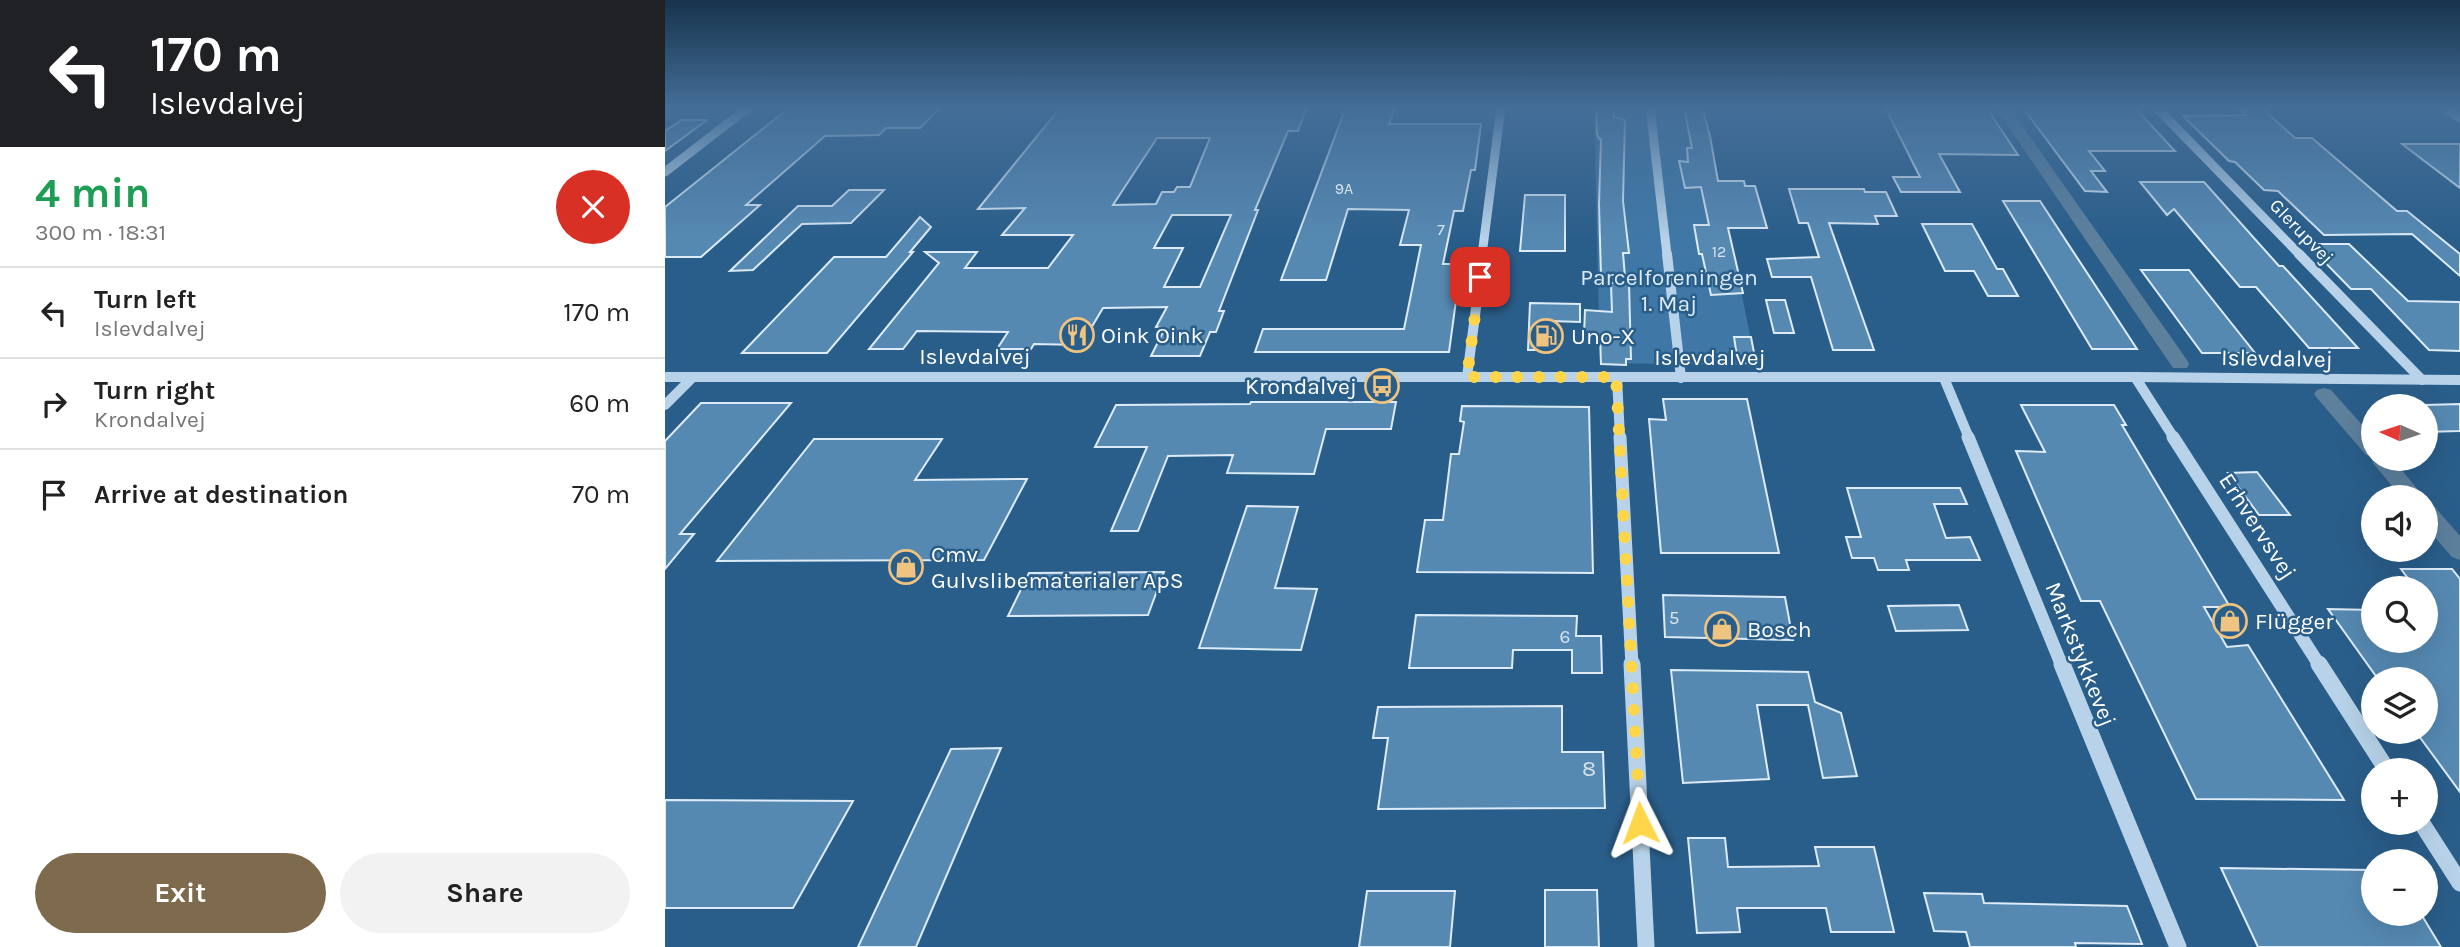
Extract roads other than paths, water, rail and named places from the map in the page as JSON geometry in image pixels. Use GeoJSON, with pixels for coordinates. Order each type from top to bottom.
{"type":"FeatureCollection","features":[{"type":"Feature","properties":{"kind":"street"},"geometry":{"type":"LineString","coordinates":[[665,172],[692,151]]}},
{"type":"Feature","properties":{"kind":"street"},"geometry":{"type":"LineString","coordinates":[[1467,377],[1495,151]]}},
{"type":"Feature","properties":{"kind":"street"},"geometry":{"type":"LineString","coordinates":[[1655,151],[1681,378]]}},
{"type":"Feature","properties":{"kind":"street","name":"Glerupvej"},"geometry":{"type":"LineString","coordinates":[[2199,151],[2422,380]]}},
{"type":"Feature","properties":{"kind":"street","name":"Islevdalvej"},"geometry":{"type":"LineString","coordinates":[[665,377],[2135,377],[2460,380]]}},
{"type":"Feature","properties":{"kind":"street"},"geometry":{"type":"LineString","coordinates":[[665,405],[693,377]]}},
{"type":"Feature","properties":{"kind":"street"},"geometry":{"type":"LineString","coordinates":[[1616,377],[1646,947]]}},
{"type":"Feature","properties":{"kind":"street","name":"Erhvervsvej"},"geometry":{"type":"LineString","coordinates":[[2135,377],[2379,758]]}},
{"type":"Feature","properties":{"kind":"street","name":"Markstykkevej"},"geometry":{"type":"LineString","coordinates":[[1944,378],[2178,947]]}},
{"type":"Feature","properties":{"kind":"street"},"geometry":{"type":"LineString","coordinates":[[2429,835],[2460,883]]}},
{"type":"Feature","properties":{"kind":"waterway"},"geometry":{"type":"LineString","coordinates":[[2033,151],[2180,364]]}},
{"type":"Feature","properties":{"kind":"waterway"},"geometry":{"type":"LineString","coordinates":[[2324,394],[2361,436]]}},
{"type":"Feature","properties":{"kind":"waterway"},"geometry":{"type":"LineString","coordinates":[[2391,471],[2403,485]]}},
{"type":"Feature","properties":{"kind":"waterway"},"geometry":{"type":"LineString","coordinates":[[2438,526],[2460,551]]}},
{"type":"Feature","properties":{"kind":"place","name":"Oink Oink"},"geometry":{"type":"Point","coordinates":[1077,335]}},
{"type":"Feature","properties":{"kind":"place","name":"Uno-X"},"geometry":{"type":"Point","coordinates":[1546,336]}},
{"type":"Feature","properties":{"kind":"place","name":"Krondalvej"},"geometry":{"type":"Point","coordinates":[1382,386]}},
{"type":"Feature","properties":{"kind":"place","name":"Cmv Gulvslibematerialer ApS"},"geometry":{"type":"Point","coordinates":[906,567]}},
{"type":"Feature","properties":{"kind":"place","name":"Flügger"},"geometry":{"type":"Point","coordinates":[2230,621]}},
{"type":"Feature","properties":{"kind":"place","name":"Bosch"},"geometry":{"type":"Point","coordinates":[1722,629]}},
{"type":"Feature","properties":{"kind":"park label","name":"Parcelforeningen 1. Maj"},"geometry":{"type":"Point","coordinates":[1669,290]}}]}
